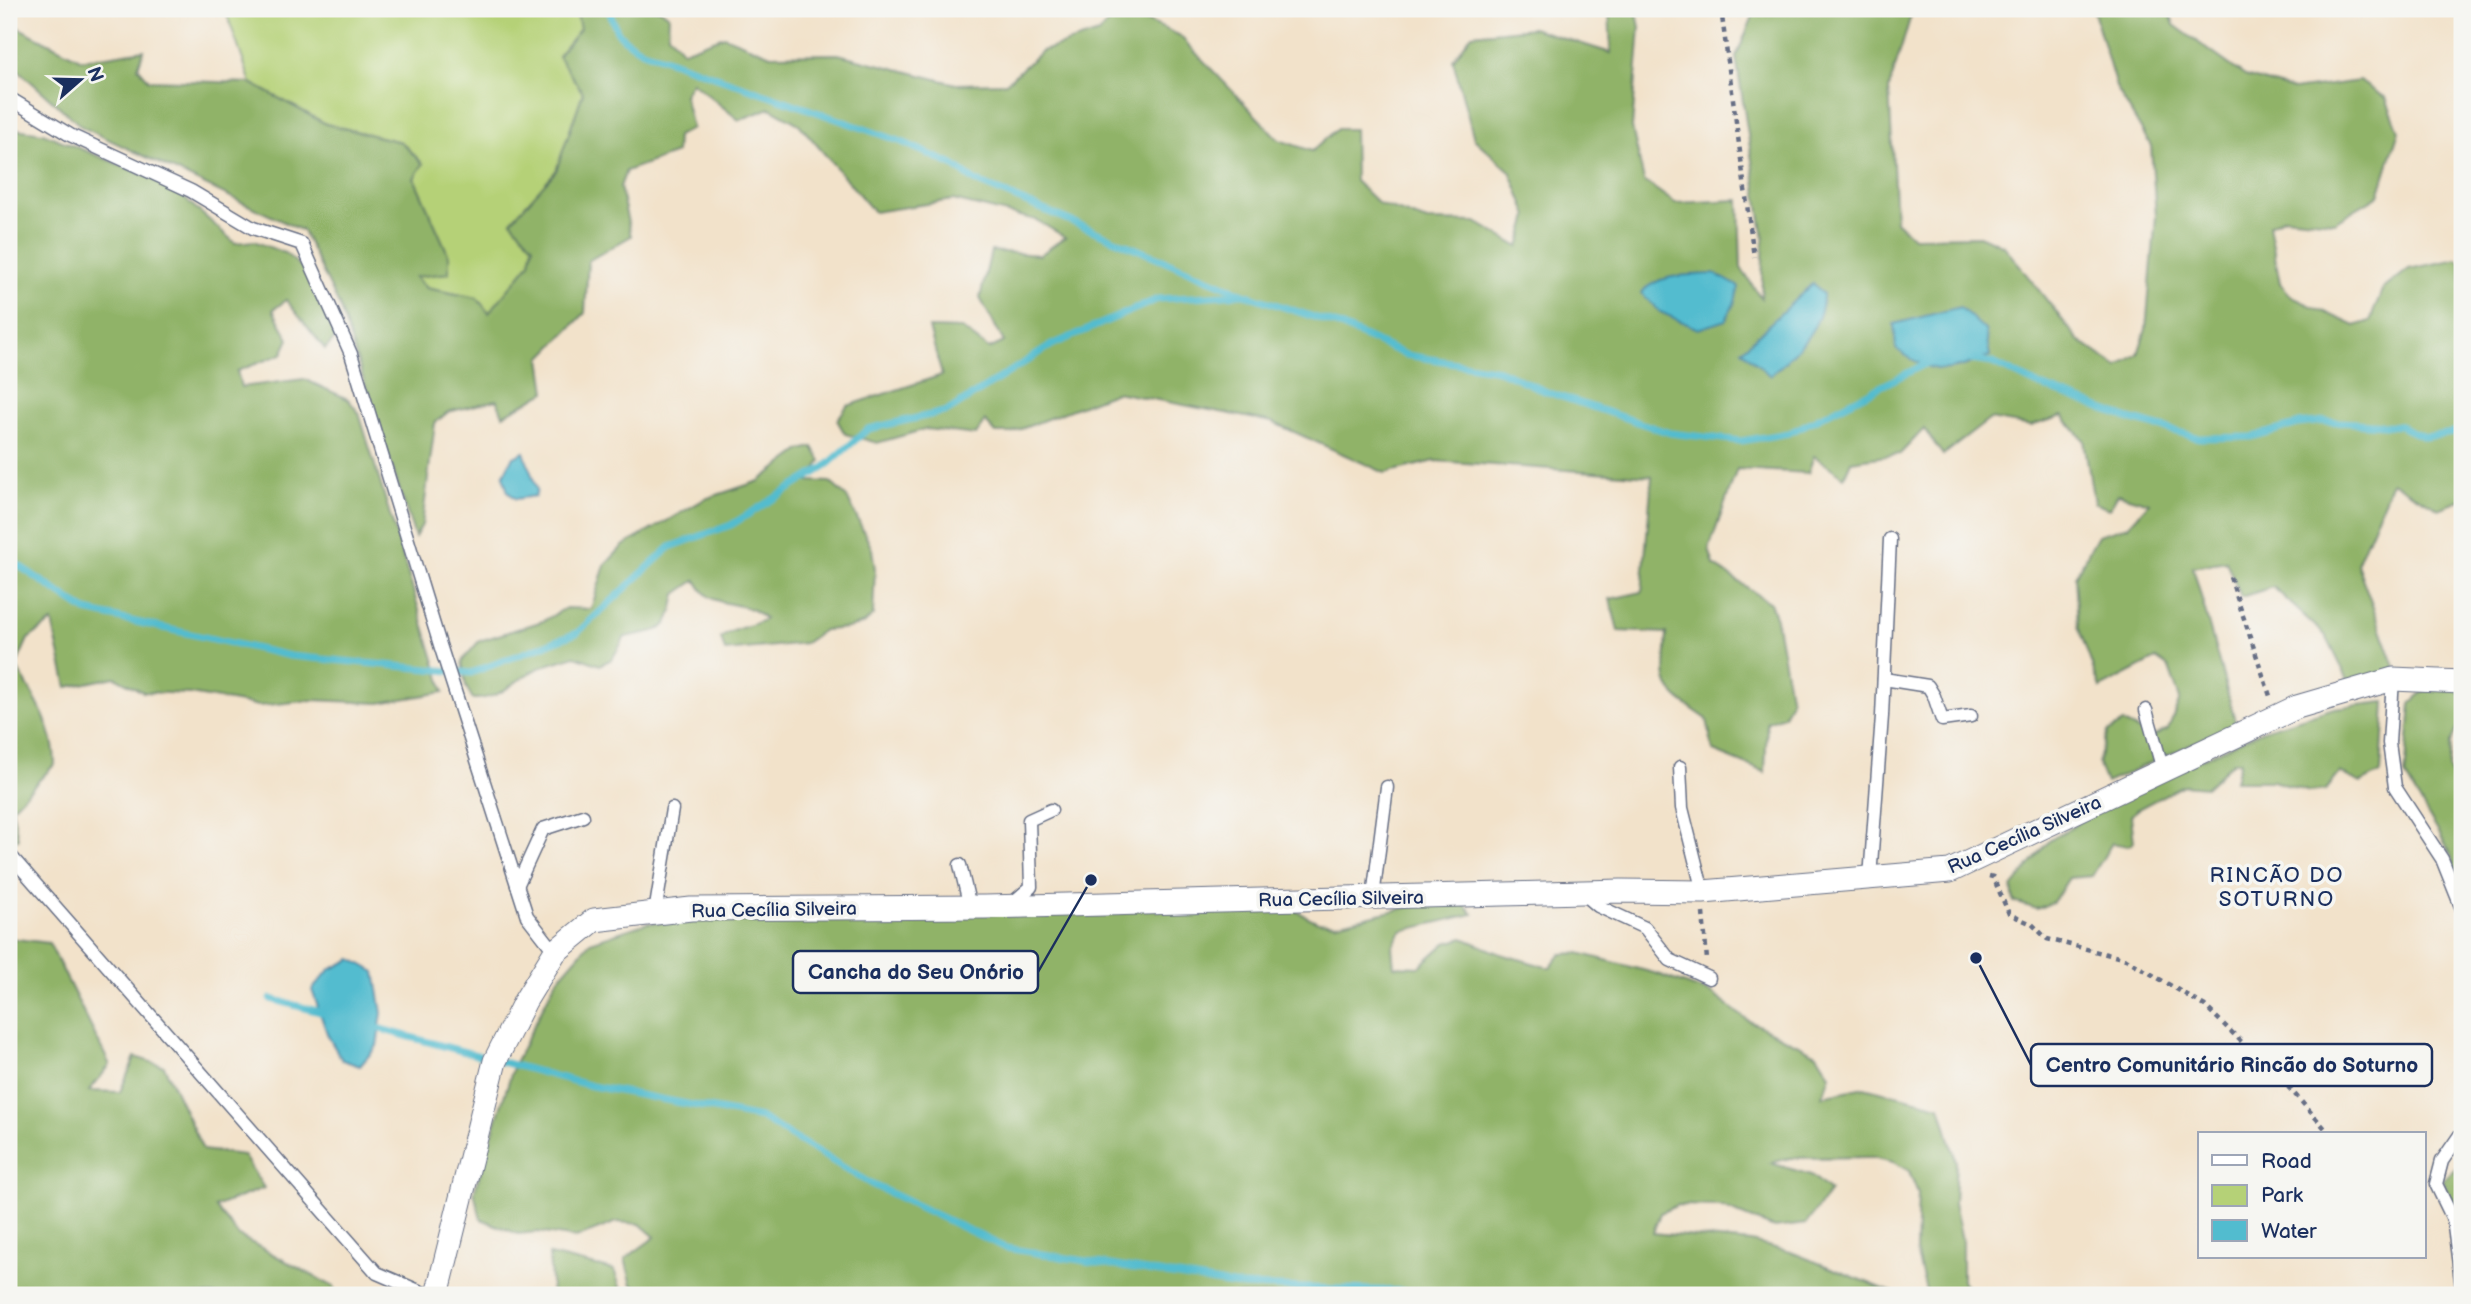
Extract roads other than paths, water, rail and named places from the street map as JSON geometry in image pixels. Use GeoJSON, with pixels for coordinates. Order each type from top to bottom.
{"type":"FeatureCollection","features":[{"type":"Feature","properties":{"kind":"street","name":"Rua Cecília Silveira"},"geometry":{"type":"LineString","coordinates":[[437,1295],[495,1060],[525,1001],[555,952],[594,920],[691,909],[970,907],[1581,892],[1703,892],[1950,871],[2297,707],[2393,679],[2462,682]]}},
{"type":"Feature","properties":{"kind":"lane"},"geometry":{"type":"LineString","coordinates":[[9,98],[70,135],[191,191],[253,228],[302,244],[351,354],[527,916],[555,952]]}},
{"type":"Feature","properties":{"kind":"lane"},"geometry":{"type":"LineString","coordinates":[[1870,878],[1884,679],[1890,539]]}},
{"type":"Feature","properties":{"kind":"lane"},"geometry":{"type":"LineString","coordinates":[[1884,679],[1928,686],[1942,720],[1971,716]]}},
{"type":"Feature","properties":{"kind":"lane"},"geometry":{"type":"LineString","coordinates":[[2393,679],[2389,743],[2395,787],[2442,859],[2462,909]]}},
{"type":"Feature","properties":{"kind":"lane"},"geometry":{"type":"LineString","coordinates":[[2146,710],[2163,770]]}},
{"type":"Feature","properties":{"kind":"lane"},"geometry":{"type":"LineString","coordinates":[[1680,768],[1682,808],[1703,892]]}},
{"type":"Feature","properties":{"kind":"lane"},"geometry":{"type":"LineString","coordinates":[[1373,897],[1387,787]]}},
{"type":"Feature","properties":{"kind":"lane"},"geometry":{"type":"LineString","coordinates":[[655,913],[672,809]]}},
{"type":"Feature","properties":{"kind":"lane"},"geometry":{"type":"LineString","coordinates":[[1009,906],[1031,887],[1029,820],[1051,810]]}},
{"type":"Feature","properties":{"kind":"lane"},"geometry":{"type":"LineString","coordinates":[[517,886],[544,829],[583,816]]}},
{"type":"Feature","properties":{"kind":"lane"},"geometry":{"type":"LineString","coordinates":[[9,853],[377,1273],[428,1295]]}},
{"type":"Feature","properties":{"kind":"lane"},"geometry":{"type":"LineString","coordinates":[[960,865],[970,907]]}},
{"type":"Feature","properties":{"kind":"lane"},"geometry":{"type":"LineString","coordinates":[[1581,892],[1598,906],[1645,928],[1670,960],[1709,978]]}},
{"type":"Feature","properties":{"kind":"lane"},"geometry":{"type":"LineString","coordinates":[[2462,1132],[2442,1161],[2436,1184],[2453,1219],[2462,1288]]}},
{"type":"Feature","properties":{"kind":"water"},"geometry":{"type":"Polygon","coordinates":[[[1716,274],[1739,287],[1734,304],[1726,320],[1698,329],[1660,312],[1641,293],[1648,286],[1666,278],[1716,274]]]}},
{"type":"Feature","properties":{"kind":"water"},"geometry":{"type":"Polygon","coordinates":[[[1813,283],[1823,294],[1822,306],[1813,329],[1806,340],[1770,376],[1742,350],[1813,283]]]}},
{"type":"Feature","properties":{"kind":"water"},"geometry":{"type":"Polygon","coordinates":[[[1960,307],[1985,330],[1990,356],[1951,369],[1941,369],[1921,364],[1896,349],[1894,324],[1960,307]]]}},
{"type":"Feature","properties":{"kind":"water"},"geometry":{"type":"Polygon","coordinates":[[[524,452],[537,490],[535,496],[516,499],[508,492],[503,476],[512,458],[524,452]]]}},
{"type":"Feature","properties":{"kind":"water"},"geometry":{"type":"Polygon","coordinates":[[[352,959],[375,972],[382,1013],[377,1046],[360,1066],[342,1060],[328,1036],[312,990],[329,970],[352,959]]]}},
{"type":"Feature","properties":{"kind":"waterway"},"geometry":{"type":"LineString","coordinates":[[609,9],[620,35],[643,51],[902,142],[953,165],[975,181],[1244,294],[1338,325],[1406,355],[1499,370],[1547,392],[1670,433],[1741,441],[1789,433],[1929,362]]}},
{"type":"Feature","properties":{"kind":"waterway"},"geometry":{"type":"LineString","coordinates":[[9,559],[86,611],[290,656],[471,673],[577,633],[670,547],[731,525],[825,467],[868,429],[948,411],[1052,345],[1158,299],[1242,294]]}},
{"type":"Feature","properties":{"kind":"waterway"},"geometry":{"type":"LineString","coordinates":[[1971,360],[1993,363],[2036,384],[2129,419],[2200,438],[2252,437],[2299,424],[2325,421],[2400,426],[2424,437],[2462,432]]}},
{"type":"Feature","properties":{"kind":"waterway"},"geometry":{"type":"LineString","coordinates":[[271,999],[328,1014]]}},
{"type":"Feature","properties":{"kind":"waterway"},"geometry":{"type":"LineString","coordinates":[[373,1027],[592,1086],[761,1118],[871,1184],[1006,1248],[1239,1286],[1532,1295]]}},
{"type":"Feature","properties":{"kind":"place","name":"Cancha do Seu Onório"},"geometry":{"type":"Point","coordinates":[1091,880]}},
{"type":"Feature","properties":{"kind":"place","name":"Centro Comunitário Rincão do Soturno"},"geometry":{"type":"Point","coordinates":[1976,958]}},
{"type":"Feature","properties":{"kind":"district","name":"RINCÃO DO SOTURNO"},"geometry":{"type":"Point","coordinates":[2277,887]}}]}
